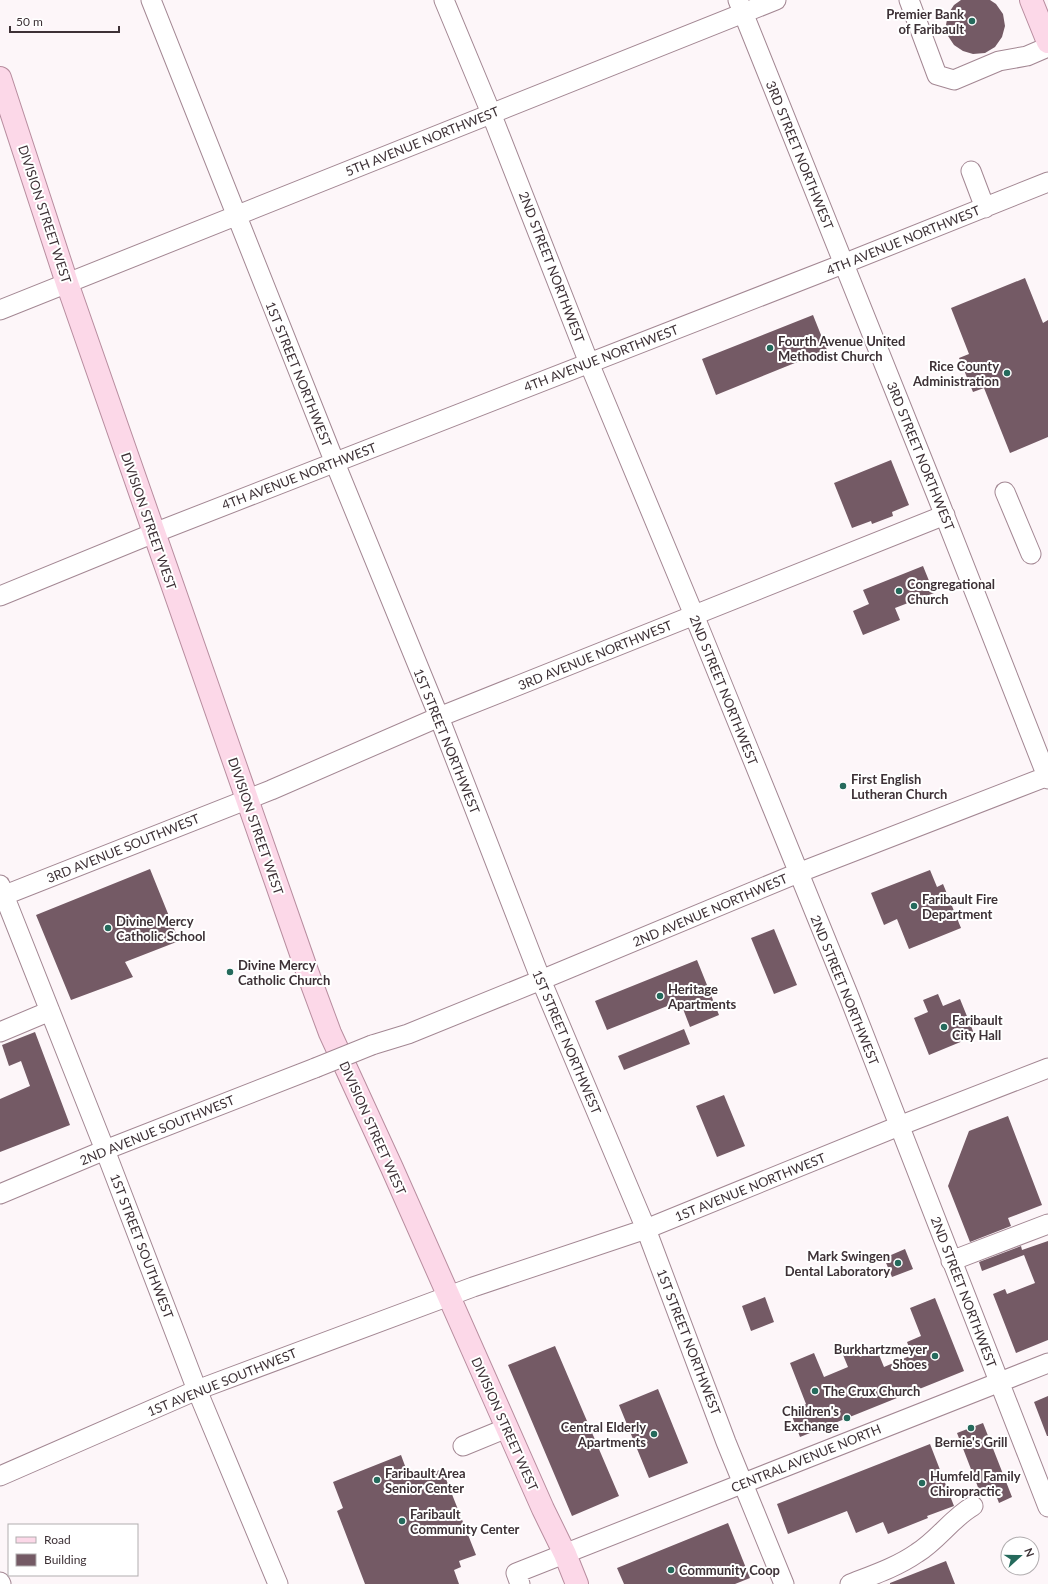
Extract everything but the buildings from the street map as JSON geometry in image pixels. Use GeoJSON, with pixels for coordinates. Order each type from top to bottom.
{"type":"FeatureCollection","features":[{"type":"Feature","properties":{"kind":"main road"},"geometry":{"type":"LineString","coordinates":[[1031,0],[1047,37]]}},
{"type":"Feature","properties":{"kind":"main road","name":"DIVISION STREET WEST"},"geometry":{"type":"LineString","coordinates":[[0,78],[67,283],[247,800],[330,1033],[543,1509],[565,1554],[577,1584]]}},
{"type":"Feature","properties":{"kind":"street","name":"1ST STREET NORTHWEST"},"geometry":{"type":"LineString","coordinates":[[151,0],[335,463],[439,717],[541,980],[646,1229],[742,1482],[784,1584]]}},
{"type":"Feature","properties":{"kind":"street","name":"2ND STREET NORTHWEST"},"geometry":{"type":"LineString","coordinates":[[444,0],[491,113],[589,363],[694,615],[848,994],[1048,1507]]}},
{"type":"Feature","properties":{"kind":"street","name":"5TH AVENUE NORTHWEST"},"geometry":{"type":"LineString","coordinates":[[0,310],[491,113],[740,7],[776,0]]}},
{"type":"Feature","properties":{"kind":"street"},"geometry":{"type":"LineString","coordinates":[[908,0],[937,75],[954,80],[999,61],[1027,56],[1047,37]]}},
{"type":"Feature","properties":{"kind":"street","name":"3RD STREET NORTHWEST"},"geometry":{"type":"LineString","coordinates":[[740,7],[945,515],[1048,777]]}},
{"type":"Feature","properties":{"kind":"street"},"geometry":{"type":"LineString","coordinates":[[971,171],[985,208]]}},
{"type":"Feature","properties":{"kind":"street","name":"4TH AVENUE NORTHWEST"},"geometry":{"type":"LineString","coordinates":[[0,596],[1048,182]]}},
{"type":"Feature","properties":{"kind":"street"},"geometry":{"type":"LineString","coordinates":[[1004,492],[1031,554]]}},
{"type":"Feature","properties":{"kind":"street","name":"3RD AVENUE NORTHWEST"},"geometry":{"type":"LineString","coordinates":[[247,800],[439,717],[945,515]]}},
{"type":"Feature","properties":{"kind":"street","name":"2ND AVENUE NORTHWEST"},"geometry":{"type":"LineString","coordinates":[[372,1045],[408,1034],[798,873],[1048,777]]}},
{"type":"Feature","properties":{"kind":"street","name":"3RD AVENUE SOUTHWEST"},"geometry":{"type":"LineString","coordinates":[[1,893],[247,800]]}},
{"type":"Feature","properties":{"kind":"street","name":"1ST STREET SOUTHWEST"},"geometry":{"type":"LineString","coordinates":[[1,893],[105,1150],[197,1390],[278,1584]]}},
{"type":"Feature","properties":{"kind":"street"},"geometry":{"type":"LineString","coordinates":[[0,1032],[50,1011]]}},
{"type":"Feature","properties":{"kind":"street","name":"2ND AVENUE SOUTHWEST"},"geometry":{"type":"LineString","coordinates":[[0,1194],[105,1150],[372,1045]]}},
{"type":"Feature","properties":{"kind":"street","name":"1ST AVENUE NORTHWEST"},"geometry":{"type":"LineString","coordinates":[[448,1297],[473,1287],[646,1229],[899,1126],[1048,1068]]}},
{"type":"Feature","properties":{"kind":"street"},"geometry":{"type":"LineString","coordinates":[[951,1261],[1048,1224]]}},
{"type":"Feature","properties":{"kind":"street","name":"1ST AVENUE SOUTHWEST"},"geometry":{"type":"LineString","coordinates":[[0,1476],[197,1390],[448,1297]]}},
{"type":"Feature","properties":{"kind":"street","name":"CENTRAL AVENUE NORTH"},"geometry":{"type":"LineString","coordinates":[[520,1584],[516,1573],[742,1482],[1048,1363]]}},
{"type":"Feature","properties":{"kind":"street"},"geometry":{"type":"LineString","coordinates":[[462,1446],[507,1428]]}},
{"type":"Feature","properties":{"kind":"street"},"geometry":{"type":"LineString","coordinates":[[850,1584],[890,1568],[918,1553],[944,1532],[962,1513],[974,1506]]}},
{"type":"Feature","properties":{"kind":"place","name":"Premier Bank of Faribault"},"geometry":{"type":"Point","coordinates":[972,21]}},
{"type":"Feature","properties":{"kind":"place","name":"Fourth Avenue United Methodist Church"},"geometry":{"type":"Point","coordinates":[770,348]}},
{"type":"Feature","properties":{"kind":"place","name":"Rice County Administration"},"geometry":{"type":"Point","coordinates":[1007,373]}},
{"type":"Feature","properties":{"kind":"place","name":"Congregational Church"},"geometry":{"type":"Point","coordinates":[899,591]}},
{"type":"Feature","properties":{"kind":"place","name":"First English Lutheran Church"},"geometry":{"type":"Point","coordinates":[843,786]}},
{"type":"Feature","properties":{"kind":"place","name":"Faribault Fire Department"},"geometry":{"type":"Point","coordinates":[914,906]}},
{"type":"Feature","properties":{"kind":"place","name":"Divine Mercy Catholic School"},"geometry":{"type":"Point","coordinates":[108,928]}},
{"type":"Feature","properties":{"kind":"place","name":"Divine Mercy Catholic Church"},"geometry":{"type":"Point","coordinates":[230,972]}},
{"type":"Feature","properties":{"kind":"place","name":"Heritage Apartments"},"geometry":{"type":"Point","coordinates":[660,996]}},
{"type":"Feature","properties":{"kind":"place","name":"Faribault City Hall"},"geometry":{"type":"Point","coordinates":[944,1027]}},
{"type":"Feature","properties":{"kind":"place","name":"Mark Swingen Dental Laboratory"},"geometry":{"type":"Point","coordinates":[898,1263]}},
{"type":"Feature","properties":{"kind":"place","name":"Burkhartzmeyer Shoes"},"geometry":{"type":"Point","coordinates":[935,1356]}},
{"type":"Feature","properties":{"kind":"place","name":"The Crux Church"},"geometry":{"type":"Point","coordinates":[815,1391]}},
{"type":"Feature","properties":{"kind":"place","name":"Children's Exchange"},"geometry":{"type":"Point","coordinates":[847,1418]}},
{"type":"Feature","properties":{"kind":"place","name":"Bernie's Grill"},"geometry":{"type":"Point","coordinates":[971,1428]}},
{"type":"Feature","properties":{"kind":"place","name":"Central Elderly Apartments"},"geometry":{"type":"Point","coordinates":[654,1434]}},
{"type":"Feature","properties":{"kind":"place","name":"Faribault Area Senior Center"},"geometry":{"type":"Point","coordinates":[377,1480]}},
{"type":"Feature","properties":{"kind":"place","name":"Humfeld Family Chiropractic"},"geometry":{"type":"Point","coordinates":[922,1483]}},
{"type":"Feature","properties":{"kind":"place","name":"Faribault Community Center"},"geometry":{"type":"Point","coordinates":[402,1521]}},
{"type":"Feature","properties":{"kind":"place","name":"Community Coop"},"geometry":{"type":"Point","coordinates":[671,1570]}}]}
